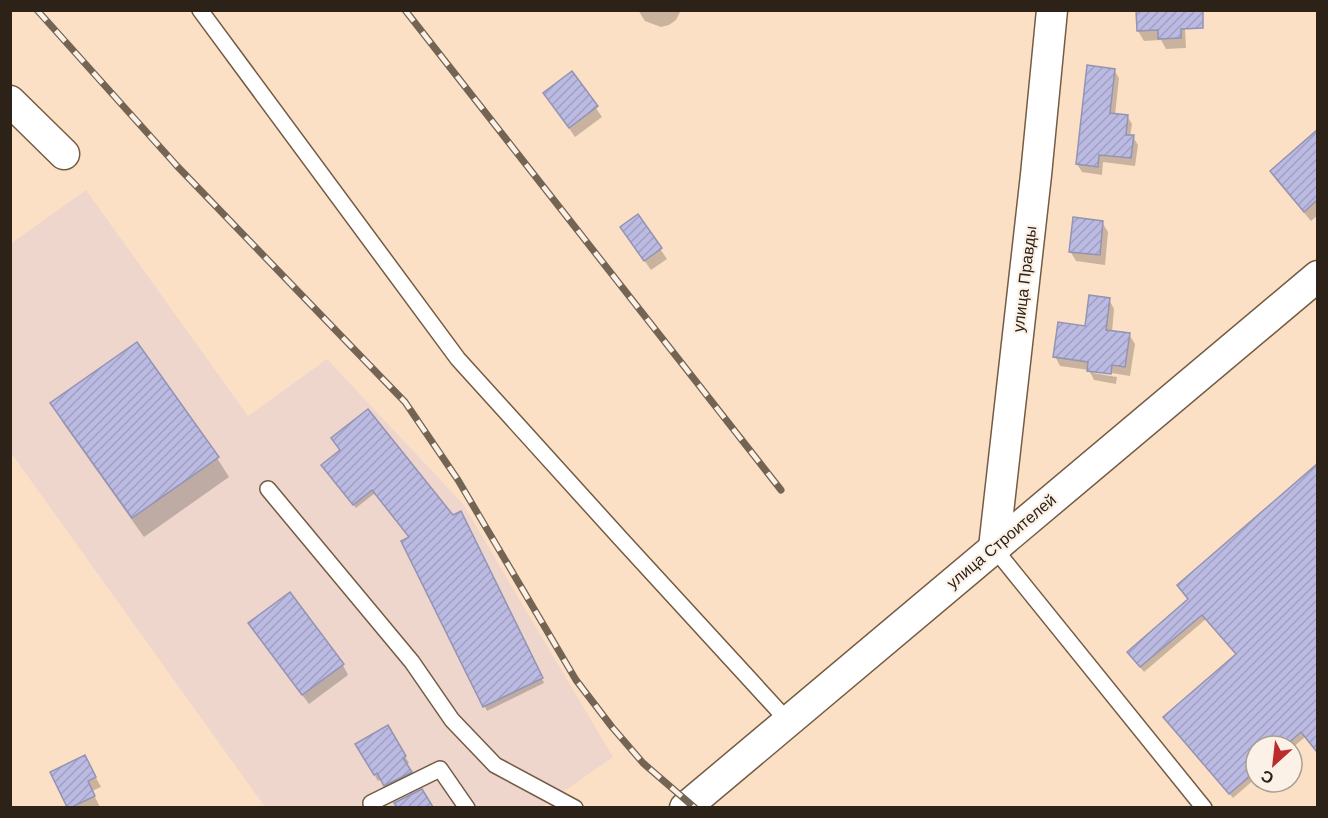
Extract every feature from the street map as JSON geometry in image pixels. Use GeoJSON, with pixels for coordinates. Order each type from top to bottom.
{"type":"FeatureCollection","features":[{"type":"Feature","properties":{"kind":"street","name":"улица Правды"},"geometry":{"type":"LineString","coordinates":[[994,548],[1035,187],[1052,10]]}},
{"type":"Feature","properties":{"kind":"street"},"geometry":{"type":"LineString","coordinates":[[10,101],[64,154]]}},
{"type":"Feature","properties":{"kind":"street","name":"улица Строителей"},"geometry":{"type":"LineString","coordinates":[[685,807],[1317,276]]}},
{"type":"Feature","properties":{"kind":"lane"},"geometry":{"type":"LineString","coordinates":[[200,10],[458,359],[788,720]]}},
{"type":"Feature","properties":{"kind":"lane"},"geometry":{"type":"LineString","coordinates":[[268,489],[412,662],[452,720],[495,765],[575,807]]}},
{"type":"Feature","properties":{"kind":"lane"},"geometry":{"type":"LineString","coordinates":[[994,548],[1204,807]]}},
{"type":"Feature","properties":{"kind":"lane"},"geometry":{"type":"LineString","coordinates":[[373,807],[371,803],[440,769],[467,807]]}},
{"type":"Feature","properties":{"kind":"shaded area"},"geometry":{"type":"Polygon","coordinates":[[[86,190],[248,416],[327,359],[463,504],[613,757],[542,807],[265,807],[11,453],[10,244],[86,190]]]}},
{"type":"Feature","properties":{"kind":"building"},"geometry":{"type":"Polygon","coordinates":[[[1136,10],[1203,10],[1203,28],[1181,29],[1181,38],[1158,39],[1158,30],[1137,31],[1136,10]]]}},
{"type":"Feature","properties":{"kind":"building"},"geometry":{"type":"Polygon","coordinates":[[[1087,65],[1115,69],[1110,113],[1128,115],[1126,135],[1134,135],[1131,158],[1099,155],[1098,167],[1076,164],[1087,65]]]}},
{"type":"Feature","properties":{"kind":"building"},"geometry":{"type":"Polygon","coordinates":[[[572,71],[598,106],[569,128],[543,93],[572,71]]]}},
{"type":"Feature","properties":{"kind":"building"},"geometry":{"type":"Polygon","coordinates":[[[1317,130],[1317,200],[1304,212],[1270,171],[1317,130]]]}},
{"type":"Feature","properties":{"kind":"building"},"geometry":{"type":"Polygon","coordinates":[[[638,214],[662,248],[644,261],[620,227],[638,214]]]}},
{"type":"Feature","properties":{"kind":"building"},"geometry":{"type":"Polygon","coordinates":[[[1073,217],[1103,221],[1100,255],[1069,252],[1073,217]]]}},
{"type":"Feature","properties":{"kind":"building"},"geometry":{"type":"Polygon","coordinates":[[[1089,295],[1110,298],[1106,330],[1130,333],[1125,367],[1112,365],[1111,374],[1087,371],[1088,362],[1053,357],[1058,322],[1085,326],[1089,295]]]}},
{"type":"Feature","properties":{"kind":"building"},"geometry":{"type":"Polygon","coordinates":[[[137,342],[219,457],[132,518],[50,403],[137,342]]]}},
{"type":"Feature","properties":{"kind":"building"},"geometry":{"type":"Polygon","coordinates":[[[368,409],[453,515],[461,511],[543,678],[483,707],[401,541],[409,537],[372,490],[353,505],[321,465],[340,450],[331,438],[368,409]]]}},
{"type":"Feature","properties":{"kind":"building"},"geometry":{"type":"Polygon","coordinates":[[[1317,464],[1317,752],[1301,732],[1299,734],[1244,734],[1244,781],[1229,794],[1163,717],[1236,654],[1202,615],[1140,667],[1127,652],[1188,599],[1177,585],[1317,464]]]}},
{"type":"Feature","properties":{"kind":"building"},"geometry":{"type":"Polygon","coordinates":[[[290,592],[344,664],[302,695],[248,623],[290,592]]]}},
{"type":"Feature","properties":{"kind":"building"},"geometry":{"type":"Polygon","coordinates":[[[388,725],[406,756],[403,758],[412,772],[384,786],[377,773],[374,775],[355,744],[388,725]]]}},
{"type":"Feature","properties":{"kind":"building"},"geometry":{"type":"Polygon","coordinates":[[[85,755],[96,777],[88,781],[95,796],[72,807],[67,807],[50,772],[85,755]]]}},
{"type":"Feature","properties":{"kind":"building"},"geometry":{"type":"Polygon","coordinates":[[[422,789],[433,807],[397,807],[394,803],[422,789]]]}},
{"type":"Feature","properties":{"kind":"railway"},"geometry":{"type":"LineString","coordinates":[[37,10],[177,166],[405,402],[458,480],[576,680],[643,763],[695,808]]}},
{"type":"Feature","properties":{"kind":"railway"},"geometry":{"type":"LineString","coordinates":[[405,10],[781,490]]}}]}
